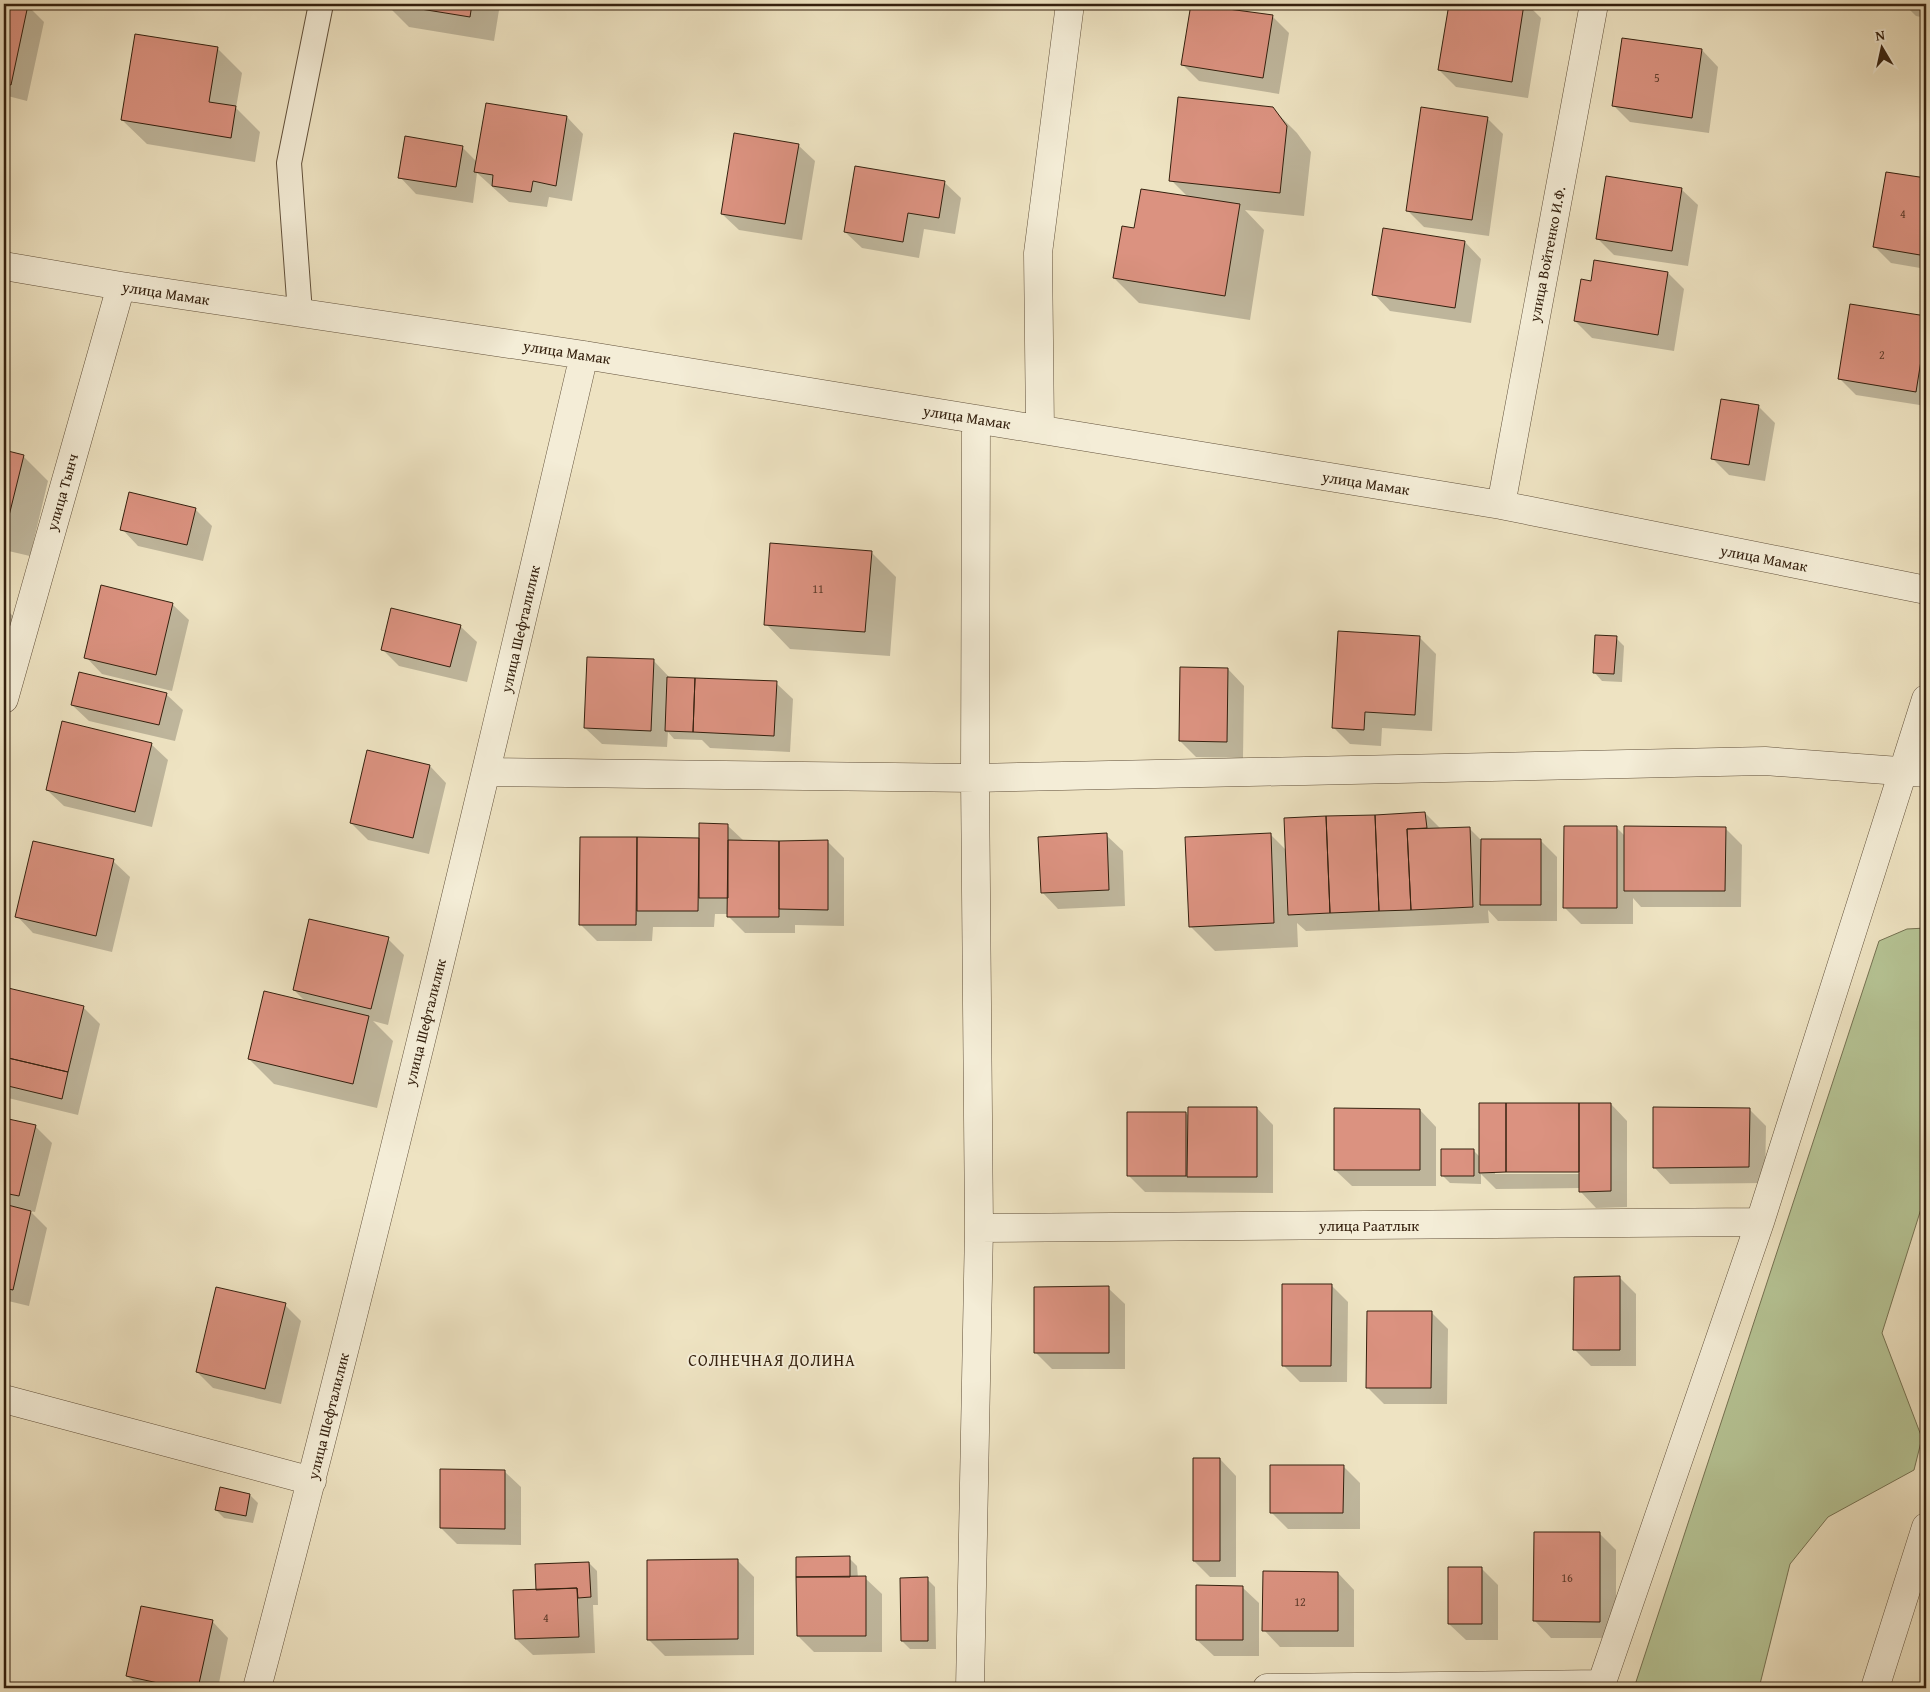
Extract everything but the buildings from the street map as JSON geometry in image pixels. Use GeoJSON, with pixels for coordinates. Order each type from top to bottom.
{"type":"FeatureCollection","features":[{"type":"Feature","properties":{"kind":"street"},"geometry":{"type":"LineString","coordinates":[[1040,429],[1038,253],[1070,4]]}},
{"type":"Feature","properties":{"kind":"street","name":"улица Войтенко И.Ф."},"geometry":{"type":"LineString","coordinates":[[1500,505],[1594,4]]}},
{"type":"Feature","properties":{"kind":"street","name":"улица Мамак"},"geometry":{"type":"LineString","coordinates":[[4,266],[121,286],[584,355],[1500,505],[1926,590]]}},
{"type":"Feature","properties":{"kind":"street","name":"улица Тынч"},"geometry":{"type":"LineString","coordinates":[[4,699],[121,286]]}},
{"type":"Feature","properties":{"kind":"street","name":"улица Шефталилик"},"geometry":{"type":"LineString","coordinates":[[257,1688],[312,1481],[486,772],[584,355]]}},
{"type":"Feature","properties":{"kind":"street"},"geometry":{"type":"LineString","coordinates":[[970,1688],[979,1228],[975,778],[976,419]]}},
{"type":"Feature","properties":{"kind":"street"},"geometry":{"type":"LineString","coordinates":[[1267,1688],[1601,1686],[1915,773],[1926,698]]}},
{"type":"Feature","properties":{"kind":"street"},"geometry":{"type":"LineString","coordinates":[[486,772],[975,778],[1765,761],[1915,773]]}},
{"type":"Feature","properties":{"kind":"street","name":"улица Раатлык"},"geometry":{"type":"LineString","coordinates":[[979,1228],[1760,1222]]}},
{"type":"Feature","properties":{"kind":"street"},"geometry":{"type":"LineString","coordinates":[[4,1399],[312,1481]]}},
{"type":"Feature","properties":{"kind":"street"},"geometry":{"type":"LineString","coordinates":[[1875,1688],[1926,1527]]}},
{"type":"Feature","properties":{"kind":"lane"},"geometry":{"type":"LineString","coordinates":[[300,313],[289,163],[320,4]]}},
{"type":"Feature","properties":{"kind":"green space"},"geometry":{"type":"Polygon","coordinates":[[[1926,928],[1926,1193],[1882,1333],[1922,1438],[1914,1470],[1828,1517],[1790,1564],[1759,1688],[1634,1688],[1879,941],[1907,929],[1926,928]]]}},
{"type":"Feature","properties":{"kind":"district","name":"СОЛНЕЧНАЯ ДОЛИНА"},"geometry":{"type":"Point","coordinates":[772,1360]}}]}
